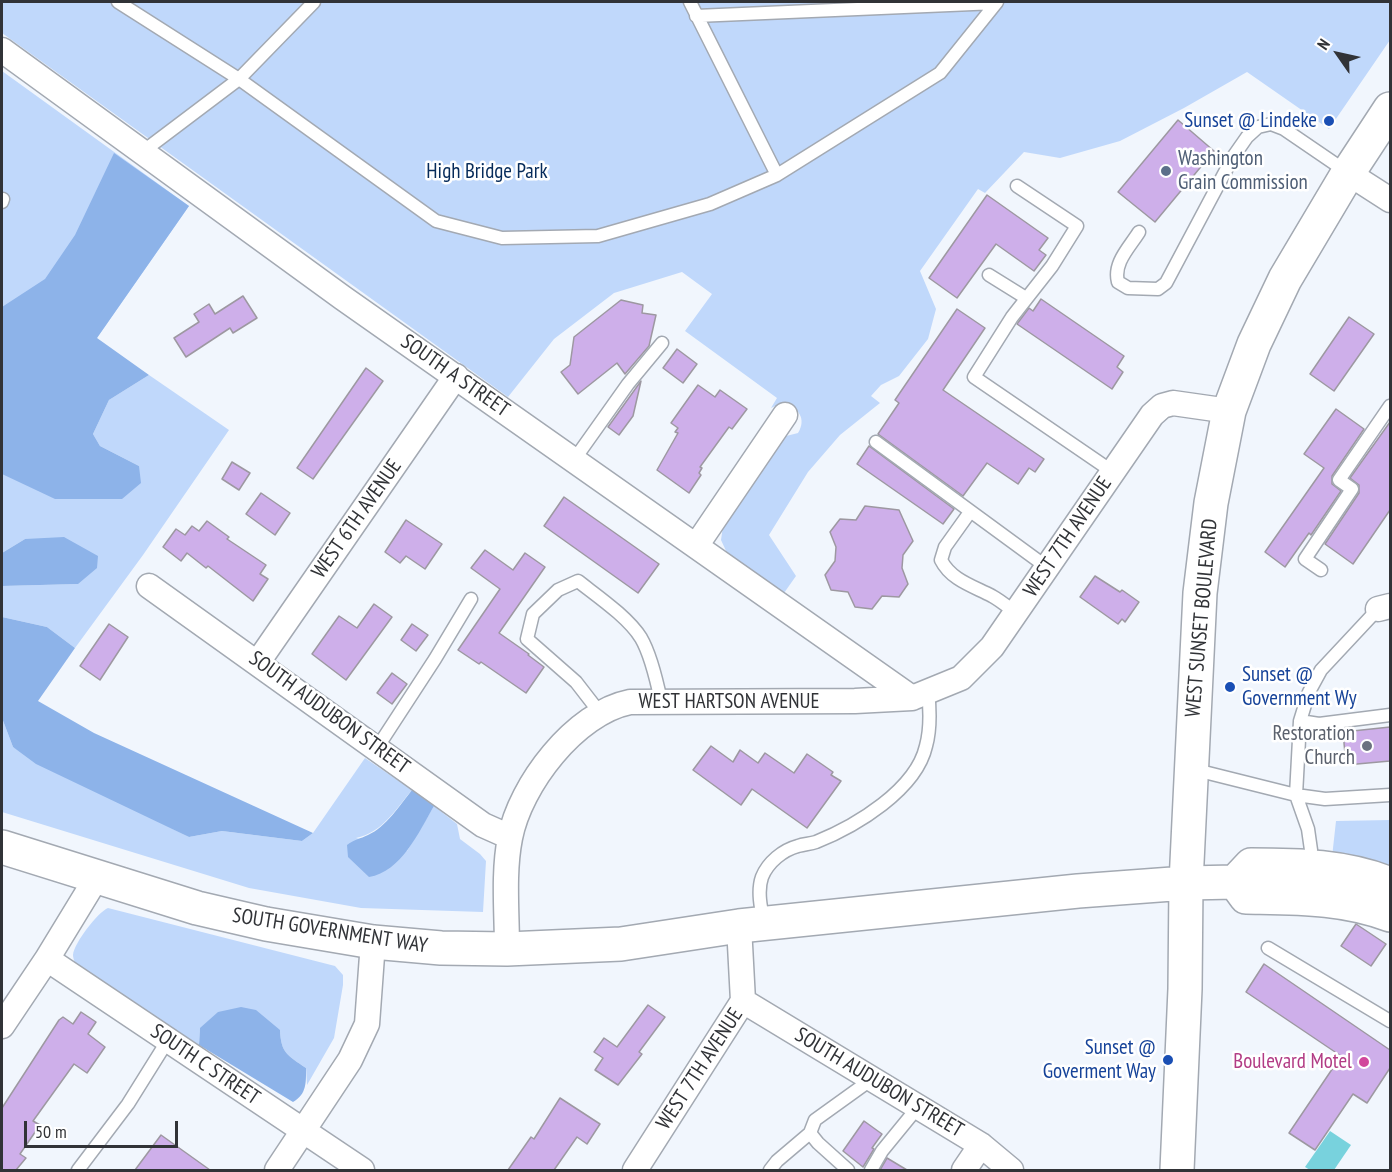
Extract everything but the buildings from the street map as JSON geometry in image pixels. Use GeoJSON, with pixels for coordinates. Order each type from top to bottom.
{"type":"FeatureCollection","features":[{"type":"Feature","properties":{"kind":"main road","name":"WEST SUNSET BOULEVARD"},"geometry":{"type":"LineString","coordinates":[[1176,1170],[1185,989],[1186,883],[1200,593],[1211,503],[1229,411],[1254,344],[1285,279],[1348,173],[1390,109]]}},
{"type":"Feature","properties":{"kind":"main road","name":"SOUTH GOVERNMENT WAY"},"geometry":{"type":"LineString","coordinates":[[2,847],[197,908],[266,924],[373,942],[441,948],[507,949],[621,944],[751,924],[1078,891],[1186,883]]}},
{"type":"Feature","properties":{"kind":"main road"},"geometry":{"type":"LineString","coordinates":[[1186,883],[1235,882],[1251,865],[1309,866],[1371,876],[1390,884]]}},
{"type":"Feature","properties":{"kind":"main road"},"geometry":{"type":"LineString","coordinates":[[1235,882],[1245,897],[1323,899],[1390,915]]}},
{"type":"Feature","properties":{"kind":"street","name":"SOUTH A STREET"},"geometry":{"type":"LineString","coordinates":[[2,50],[343,298],[696,546],[920,694]]}},
{"type":"Feature","properties":{"kind":"street"},"geometry":{"type":"LineString","coordinates":[[1348,173],[1390,200]]}},
{"type":"Feature","properties":{"kind":"street","name":"WEST 6TH AVENUE"},"geometry":{"type":"LineString","coordinates":[[258,662],[456,376]]}},
{"type":"Feature","properties":{"kind":"street","name":"WEST 7TH AVENUE"},"geometry":{"type":"LineString","coordinates":[[920,694],[961,678],[992,647],[1152,415],[1162,406],[1173,404],[1229,411]]}},
{"type":"Feature","properties":{"kind":"street"},"geometry":{"type":"LineString","coordinates":[[696,546],[785,415]]}},
{"type":"Feature","properties":{"kind":"street","name":"SOUTH AUDUBON STREET"},"geometry":{"type":"LineString","coordinates":[[150,586],[489,829],[510,837]]}},
{"type":"Feature","properties":{"kind":"street","name":"WEST HARTSON AVENUE"},"geometry":{"type":"LineString","coordinates":[[507,949],[507,865],[510,837],[518,810],[537,776],[552,756],[584,723],[600,712],[630,702],[855,701],[920,694]]}},
{"type":"Feature","properties":{"kind":"street"},"geometry":{"type":"LineString","coordinates":[[2,1026],[48,959],[97,877]]}},
{"type":"Feature","properties":{"kind":"street","name":"WEST 7TH AVENUE"},"geometry":{"type":"LineString","coordinates":[[635,1170],[743,1001],[751,924]]}},
{"type":"Feature","properties":{"kind":"street"},"geometry":{"type":"LineString","coordinates":[[277,1170],[350,1060],[367,1024],[373,942]]}},
{"type":"Feature","properties":{"kind":"street","name":"SOUTH C STREET"},"geometry":{"type":"LineString","coordinates":[[48,959],[362,1170]]}},
{"type":"Feature","properties":{"kind":"street","name":"SOUTH AUDUBON STREET"},"geometry":{"type":"LineString","coordinates":[[743,1001],[981,1145],[1011,1170]]}},
{"type":"Feature","properties":{"kind":"street"},"geometry":{"type":"LineString","coordinates":[[964,1170],[981,1145]]}},
{"type":"Feature","properties":{"kind":"lane"},"geometry":{"type":"LineString","coordinates":[[118,2],[238,79],[436,221],[502,238],[598,236],[710,204],[777,175],[940,73],[997,2]]}},
{"type":"Feature","properties":{"kind":"lane"},"geometry":{"type":"LineString","coordinates":[[141,153],[238,79],[314,2]]}},
{"type":"Feature","properties":{"kind":"lane"},"geometry":{"type":"LineString","coordinates":[[690,2],[777,175]]}},
{"type":"Feature","properties":{"kind":"lane"},"geometry":{"type":"LineString","coordinates":[[696,16],[997,2]]}},
{"type":"Feature","properties":{"kind":"lane"},"geometry":{"type":"LineString","coordinates":[[1139,232],[1118,263],[1116,274],[1118,282],[1128,288],[1158,289],[1166,283],[1233,157],[1246,137],[1258,127],[1271,124],[1284,129],[1348,173]]}},
{"type":"Feature","properties":{"kind":"lane"},"geometry":{"type":"LineString","coordinates":[[1017,186],[1077,226],[1052,266],[1012,317],[974,377],[1113,472]]}},
{"type":"Feature","properties":{"kind":"lane"},"geometry":{"type":"LineString","coordinates":[[989,275],[1026,298]]}},
{"type":"Feature","properties":{"kind":"lane"},"geometry":{"type":"LineString","coordinates":[[574,460],[628,384],[662,343]]}},
{"type":"Feature","properties":{"kind":"lane"},"geometry":{"type":"LineString","coordinates":[[1321,570],[1305,559],[1352,489],[1339,480],[1390,405]]}},
{"type":"Feature","properties":{"kind":"lane"},"geometry":{"type":"LineString","coordinates":[[876,442],[1048,568]]}},
{"type":"Feature","properties":{"kind":"lane"},"geometry":{"type":"LineString","coordinates":[[970,512],[945,547],[941,560],[946,570],[953,575],[994,597],[1016,613]]}},
{"type":"Feature","properties":{"kind":"lane"},"geometry":{"type":"LineString","coordinates":[[600,712],[576,682],[527,639],[533,614],[558,590],[578,581],[614,610],[641,638],[655,676],[661,701]]}},
{"type":"Feature","properties":{"kind":"lane"},"geometry":{"type":"LineString","coordinates":[[376,748],[435,659],[471,599]]}},
{"type":"Feature","properties":{"kind":"lane"},"geometry":{"type":"LineString","coordinates":[[1309,866],[1311,850],[1308,829],[1296,795],[1300,721],[1309,692],[1321,670],[1384,607]]}},
{"type":"Feature","properties":{"kind":"lane"},"geometry":{"type":"LineString","coordinates":[[751,924],[760,898],[761,879],[772,860],[796,846],[813,843],[832,835],[876,809],[918,768],[926,746],[930,713],[920,694]]}},
{"type":"Feature","properties":{"kind":"lane"},"geometry":{"type":"LineString","coordinates":[[1300,721],[1319,724],[1390,715]]}},
{"type":"Feature","properties":{"kind":"lane"},"geometry":{"type":"LineString","coordinates":[[1191,769],[1296,795],[1325,799],[1390,795]]}},
{"type":"Feature","properties":{"kind":"lane"},"geometry":{"type":"LineString","coordinates":[[1268,948],[1390,1021]]}},
{"type":"Feature","properties":{"kind":"lane"},"geometry":{"type":"LineString","coordinates":[[78,1170],[128,1104],[168,1040]]}},
{"type":"Feature","properties":{"kind":"lane"},"geometry":{"type":"LineString","coordinates":[[770,1170],[777,1161],[810,1133],[816,1120],[872,1079]]}},
{"type":"Feature","properties":{"kind":"lane"},"geometry":{"type":"LineString","coordinates":[[871,1170],[882,1151],[918,1107]]}},
{"type":"Feature","properties":{"kind":"lane"},"geometry":{"type":"LineString","coordinates":[[810,1133],[848,1170]]}},
{"type":"Feature","properties":{"kind":"green space","name":"High Bridge Park"},"geometry":{"type":"Polygon","coordinates":[[[2,2],[1390,2],[1390,40],[1329,129],[1247,72],[1120,141],[1060,158],[1024,152],[985,193],[978,189],[920,271],[936,309],[928,339],[899,376],[881,385],[871,396],[880,403],[840,435],[808,472],[769,535],[796,576],[784,593],[727,553],[721,540],[723,526],[774,439],[798,433],[802,423],[801,418],[797,410],[784,402],[771,408],[777,398],[685,331],[712,294],[682,272],[614,293],[554,339],[508,397],[2,33],[2,2]]]}},
{"type":"Feature","properties":{"kind":"green space"},"geometry":{"type":"Polygon","coordinates":[[[2,71],[189,206],[2,474],[2,71]]]}},
{"type":"Feature","properties":{"kind":"green space"},"geometry":{"type":"Polygon","coordinates":[[[149,375],[229,430],[143,555],[75,648],[47,627],[2,617],[2,586],[78,584],[25,539],[2,553],[2,474],[139,466],[100,446],[93,434],[109,400],[149,375]]]}},
{"type":"Feature","properties":{"kind":"green space"},"geometry":{"type":"Polygon","coordinates":[[[2,718],[13,747],[189,837],[222,831],[302,841],[313,833],[365,758],[412,790],[381,826],[356,838],[407,851],[434,806],[457,824],[460,839],[486,861],[483,912],[361,908],[249,888],[2,812],[2,718]]]}},
{"type":"Feature","properties":{"kind":"green space"},"geometry":{"type":"Polygon","coordinates":[[[1390,820],[1390,873],[1332,857],[1336,821],[1390,820]]]}},
{"type":"Feature","properties":{"kind":"green space"},"geometry":{"type":"Polygon","coordinates":[[[108,908],[335,966],[343,975],[343,985],[334,1038],[307,1085],[306,1068],[286,1053],[280,1030],[200,1028],[199,1045],[77,969],[73,955],[77,943],[93,921],[108,908]]]}},
{"type":"Feature","properties":{"kind":"shaded area"},"geometry":{"type":"Polygon","coordinates":[[[114,153],[189,206],[97,338],[149,375],[109,400],[93,434],[100,446],[139,466],[141,483],[122,499],[55,499],[2,474],[2,307],[45,279],[75,235],[114,153]]]}},
{"type":"Feature","properties":{"kind":"shaded area"},"geometry":{"type":"Polygon","coordinates":[[[64,537],[98,556],[97,568],[78,584],[2,586],[2,553],[25,539],[64,537]]]}},
{"type":"Feature","properties":{"kind":"shaded area"},"geometry":{"type":"Polygon","coordinates":[[[2,617],[47,627],[75,648],[38,701],[94,733],[313,833],[302,841],[222,831],[189,837],[36,764],[13,747],[2,718],[2,617]]]}},
{"type":"Feature","properties":{"kind":"shaded area"},"geometry":{"type":"Polygon","coordinates":[[[412,790],[434,806],[415,839],[400,859],[380,874],[369,877],[348,857],[347,845],[381,827],[412,790]]]}},
{"type":"Feature","properties":{"kind":"shaded area"},"geometry":{"type":"Polygon","coordinates":[[[241,1007],[256,1010],[280,1030],[286,1053],[306,1068],[306,1083],[303,1091],[293,1102],[199,1045],[200,1028],[218,1012],[241,1007]]]}},
{"type":"Feature","properties":{"kind":"shaded area"},"geometry":{"type":"Polygon","coordinates":[[[1330,1131],[1351,1145],[1334,1170],[1310,1170],[1305,1167],[1330,1131]]]}},
{"type":"Feature","properties":{"kind":"place","name":"Sunset @ Lindeke"},"geometry":{"type":"Point","coordinates":[1329,121]}},
{"type":"Feature","properties":{"kind":"place","name":"Washington Grain Commission"},"geometry":{"type":"Point","coordinates":[1166,171]}},
{"type":"Feature","properties":{"kind":"place","name":"Sunset @ Government Wy"},"geometry":{"type":"Point","coordinates":[1230,687]}},
{"type":"Feature","properties":{"kind":"place","name":"Restoration Church"},"geometry":{"type":"Point","coordinates":[1367,746]}},
{"type":"Feature","properties":{"kind":"place","name":"Sunset @ Goverment Way"},"geometry":{"type":"Point","coordinates":[1168,1060]}},
{"type":"Feature","properties":{"kind":"place","name":"Boulevard Motel"},"geometry":{"type":"Point","coordinates":[1364,1062]}}]}
